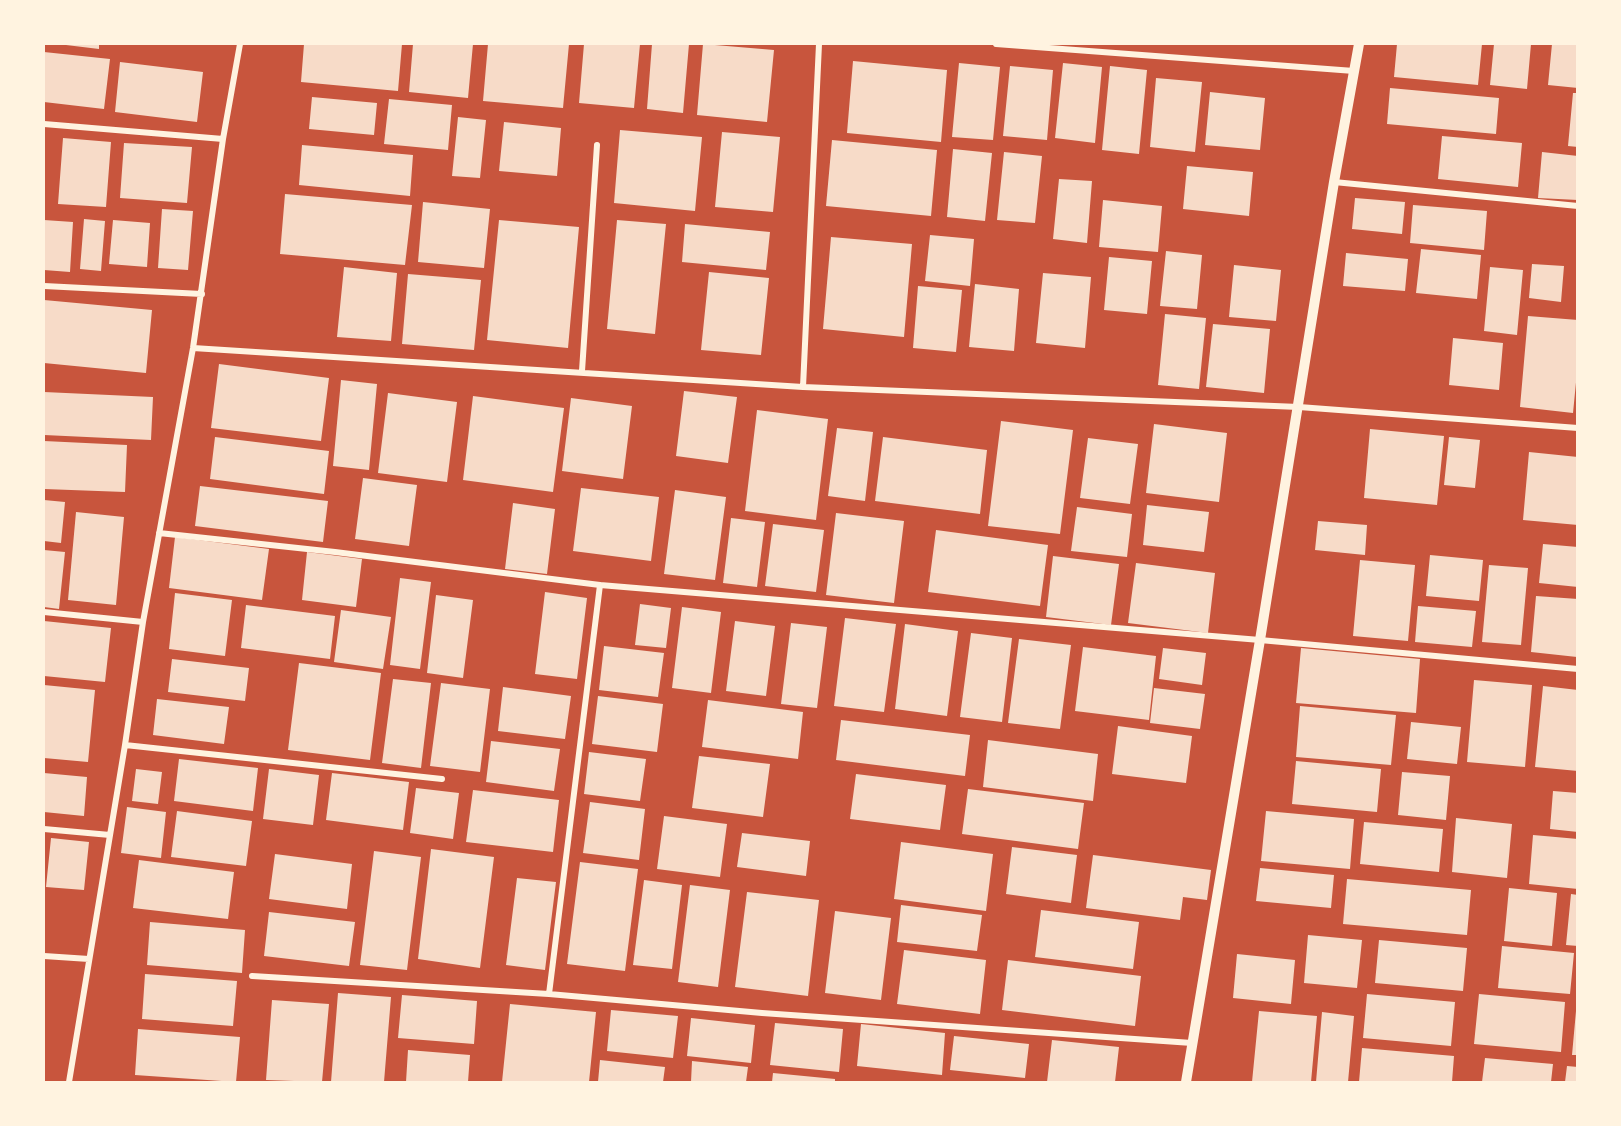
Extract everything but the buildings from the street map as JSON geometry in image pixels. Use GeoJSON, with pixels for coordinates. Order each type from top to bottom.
{"type":"FeatureCollection","features":[{"type":"Feature","properties":{"kind":"street"},"geometry":{"type":"LineString","coordinates":[[69,1083],[143,622],[202,294],[240,44]]}},
{"type":"Feature","properties":{"kind":"street"},"geometry":{"type":"LineString","coordinates":[[803,387],[819,44]]}},
{"type":"Feature","properties":{"kind":"street"},"geometry":{"type":"LineString","coordinates":[[996,44],[1354,71]]}},
{"type":"Feature","properties":{"kind":"street"},"geometry":{"type":"LineString","coordinates":[[1186,1083],[1299,407],[1334,182],[1359,44]]}},
{"type":"Feature","properties":{"kind":"street"},"geometry":{"type":"LineString","coordinates":[[44,124],[224,139]]}},
{"type":"Feature","properties":{"kind":"street"},"geometry":{"type":"LineString","coordinates":[[582,371],[597,145]]}},
{"type":"Feature","properties":{"kind":"street"},"geometry":{"type":"LineString","coordinates":[[1334,182],[1578,206]]}},
{"type":"Feature","properties":{"kind":"street"},"geometry":{"type":"LineString","coordinates":[[44,286],[202,294]]}},
{"type":"Feature","properties":{"kind":"street"},"geometry":{"type":"LineString","coordinates":[[193,348],[582,371],[803,387],[1299,407],[1578,428]]}},
{"type":"Feature","properties":{"kind":"street"},"geometry":{"type":"LineString","coordinates":[[159,533],[600,585],[1578,669]]}},
{"type":"Feature","properties":{"kind":"street"},"geometry":{"type":"LineString","coordinates":[[549,994],[600,585]]}},
{"type":"Feature","properties":{"kind":"street"},"geometry":{"type":"LineString","coordinates":[[44,612],[143,622]]}},
{"type":"Feature","properties":{"kind":"street"},"geometry":{"type":"LineString","coordinates":[[125,745],[442,779]]}},
{"type":"Feature","properties":{"kind":"street"},"geometry":{"type":"LineString","coordinates":[[44,829],[110,835]]}},
{"type":"Feature","properties":{"kind":"street"},"geometry":{"type":"LineString","coordinates":[[44,956],[89,959]]}},
{"type":"Feature","properties":{"kind":"street"},"geometry":{"type":"LineString","coordinates":[[252,976],[549,994],[762,1013],[1192,1043]]}}]}
